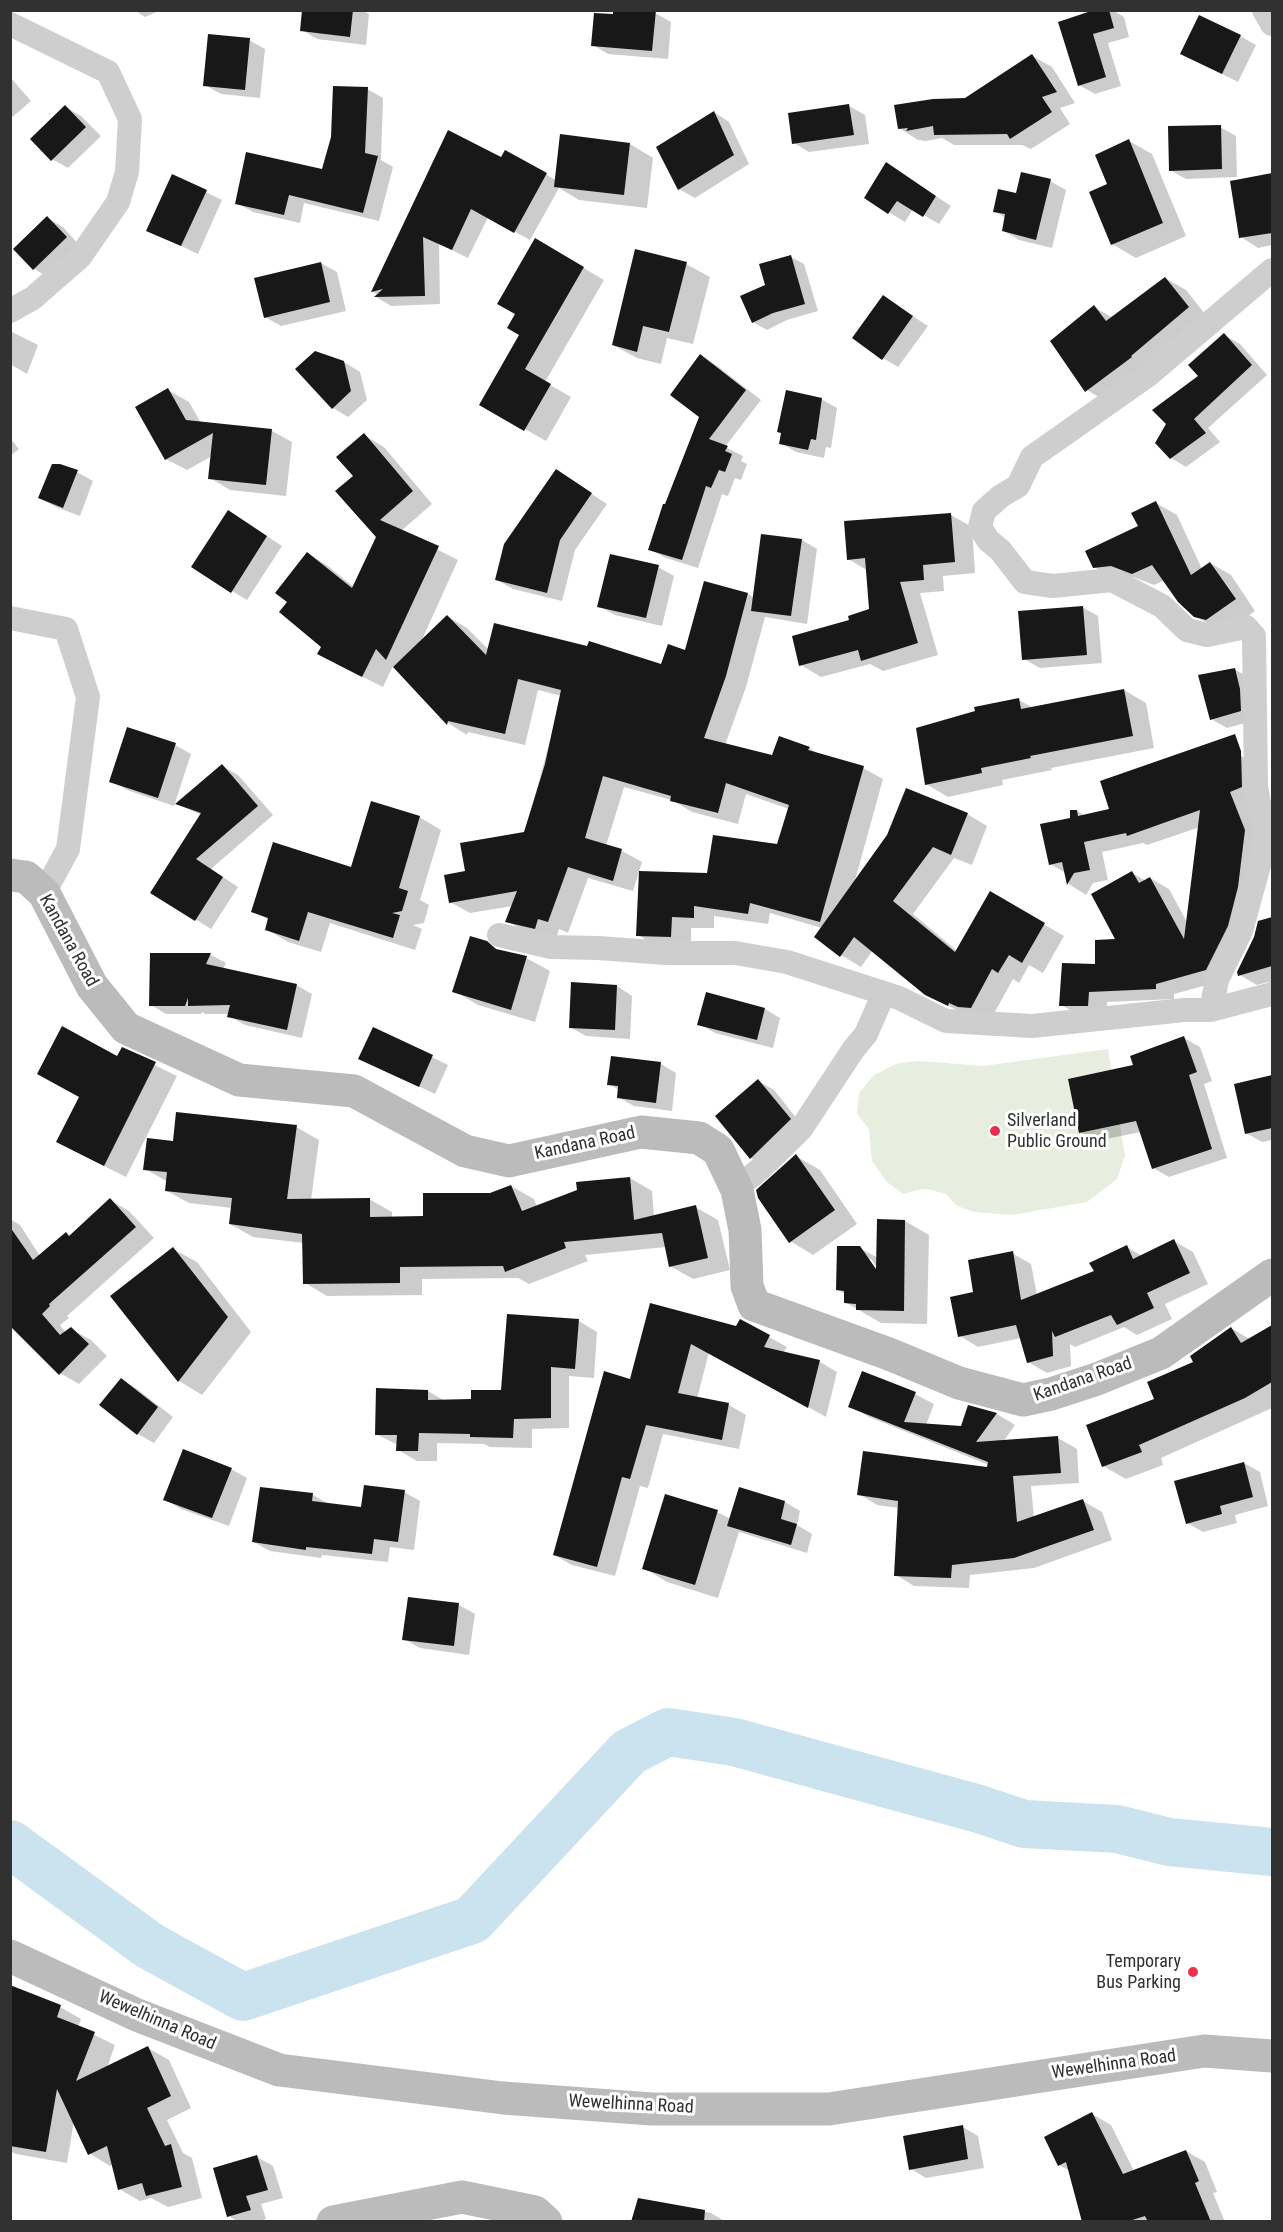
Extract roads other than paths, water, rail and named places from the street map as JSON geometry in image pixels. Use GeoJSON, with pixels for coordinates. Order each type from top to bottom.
{"type":"FeatureCollection","features":[{"type":"Feature","properties":{"kind":"street"},"geometry":{"type":"LineString","coordinates":[[1264,10],[1272,24]]}},
{"type":"Feature","properties":{"kind":"street"},"geometry":{"type":"LineString","coordinates":[[10,24],[108,72],[130,119],[127,172],[118,202],[80,257],[33,298],[10,310]]}},
{"type":"Feature","properties":{"kind":"street"},"geometry":{"type":"LineString","coordinates":[[1211,1010],[1217,980],[1241,931],[1268,830],[1256,786],[1254,636],[1246,627],[1207,635],[1186,630],[1162,606],[1112,580],[1053,586],[1025,582],[1000,550],[988,540],[980,527],[984,511],[1001,496],[1018,486],[1032,457],[1147,376],[1272,270]]}},
{"type":"Feature","properties":{"kind":"street"},"geometry":{"type":"LineString","coordinates":[[10,618],[66,629],[88,697],[68,849],[44,893]]}},
{"type":"Feature","properties":{"kind":"street","name":"Kandana Road"},"geometry":{"type":"LineString","coordinates":[[10,875],[26,877],[44,893],[92,986],[126,1028],[239,1080],[354,1091],[465,1151],[509,1161],[641,1132],[699,1138],[718,1150],[734,1184],[745,1230],[747,1286],[754,1305],[889,1354],[959,1383],[1023,1400],[1051,1394],[1097,1379],[1161,1353],[1272,1275]]}},
{"type":"Feature","properties":{"kind":"street"},"geometry":{"type":"LineString","coordinates":[[499,934],[551,947],[666,953],[735,953],[787,962],[884,993],[946,1022],[1032,1026],[1184,1010],[1211,1010],[1272,994]]}},
{"type":"Feature","properties":{"kind":"street"},"geometry":{"type":"LineString","coordinates":[[734,1184],[749,1178],[760,1169],[801,1129],[866,1034],[884,993]]}},
{"type":"Feature","properties":{"kind":"street","name":"Wewelhinna Road"},"geometry":{"type":"LineString","coordinates":[[10,1956],[137,2015],[279,2070],[503,2098],[652,2109],[829,2109],[1204,2051],[1272,2056]]}},
{"type":"Feature","properties":{"kind":"street"},"geometry":{"type":"LineString","coordinates":[[333,2222],[462,2197],[535,2212],[546,2222]]}},
{"type":"Feature","properties":{"kind":"waterway"},"geometry":{"type":"LineString","coordinates":[[10,1844],[150,1946],[243,1997],[472,1920],[629,1752],[668,1732],[734,1742],[979,1809],[1024,1824],[1117,1829],[1169,1842],[1272,1852]]}},
{"type":"Feature","properties":{"kind":"place","name":"Silverland Public Ground"},"geometry":{"type":"Point","coordinates":[995,1131]}},
{"type":"Feature","properties":{"kind":"place","name":"Temporary Bus Parking"},"geometry":{"type":"Point","coordinates":[1193,1972]}}]}
